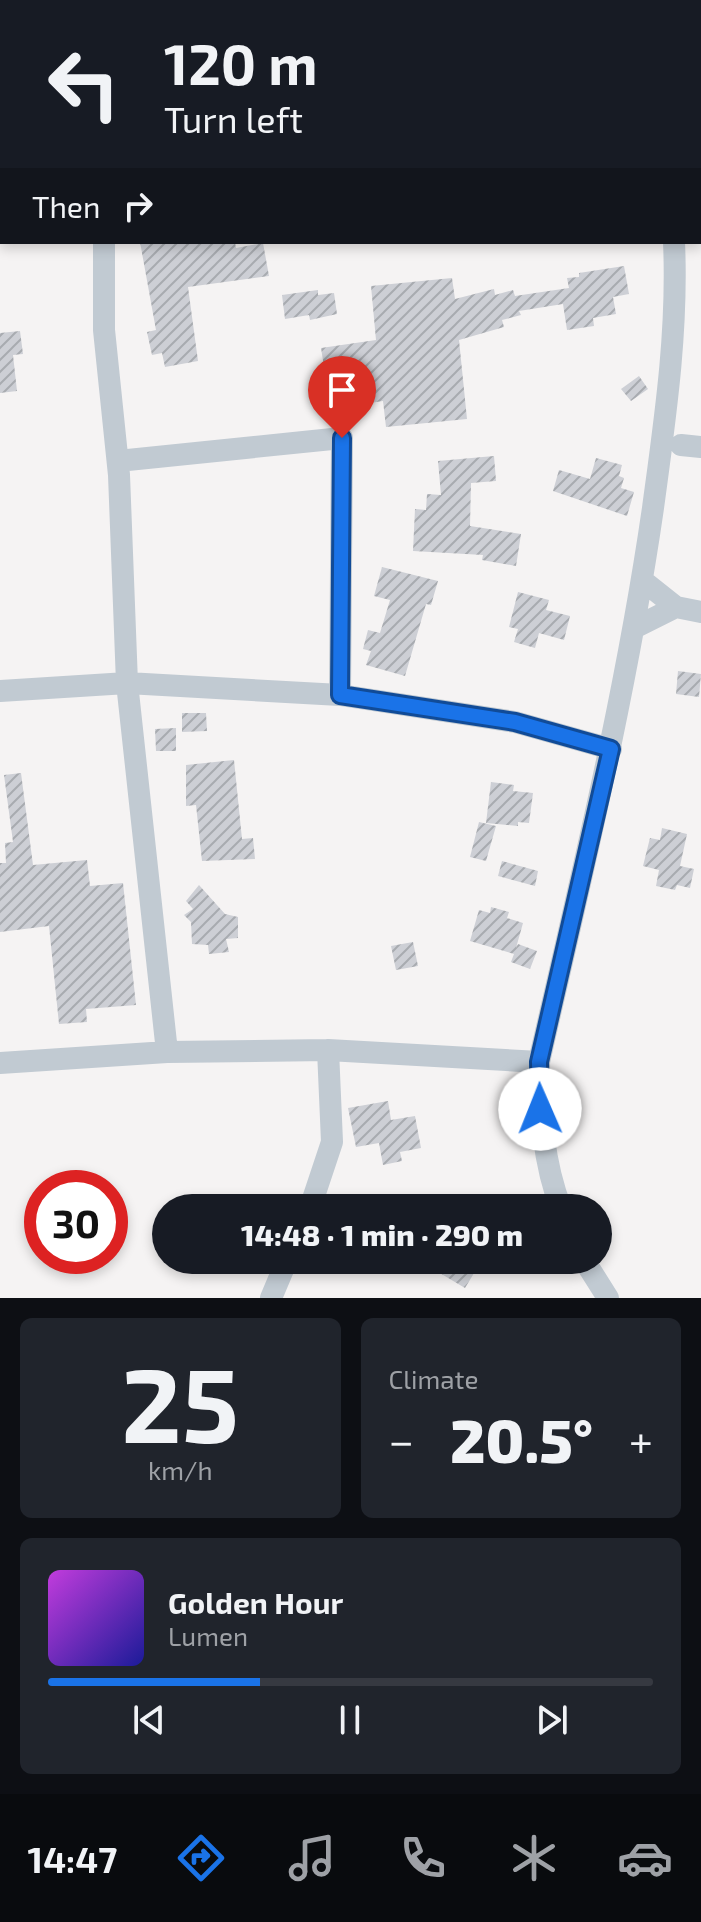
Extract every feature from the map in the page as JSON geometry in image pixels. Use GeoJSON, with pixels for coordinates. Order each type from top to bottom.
{"type":"FeatureCollection","features":[{"type":"Feature","properties":{"kind":"street"},"geometry":{"type":"LineString","coordinates":[[104,244],[104,330],[118,461],[127,683],[167,1052]]}},
{"type":"Feature","properties":{"kind":"street"},"geometry":{"type":"LineString","coordinates":[[556,1194],[540,1109],[539,1062],[611,749],[642,580],[671,389],[674,244]]}},
{"type":"Feature","properties":{"kind":"street"},"geometry":{"type":"LineString","coordinates":[[118,461],[342,438],[340,695]]}},
{"type":"Feature","properties":{"kind":"street"},"geometry":{"type":"LineString","coordinates":[[642,580],[676,607],[701,612]]}},
{"type":"Feature","properties":{"kind":"street"},"geometry":{"type":"LineString","coordinates":[[634,628],[676,607]]}},
{"type":"Feature","properties":{"kind":"street"},"geometry":{"type":"LineString","coordinates":[[0,691],[127,683],[340,695],[515,722],[611,749]]}},
{"type":"Feature","properties":{"kind":"street"},"geometry":{"type":"LineString","coordinates":[[0,1063],[167,1052],[328,1050],[539,1062]]}},
{"type":"Feature","properties":{"kind":"street"},"geometry":{"type":"LineString","coordinates":[[315,1194],[332,1142],[328,1050]]}},
{"type":"Feature","properties":{"kind":"street"},"geometry":{"type":"LineString","coordinates":[[271,1298],[281,1274]]}},
{"type":"Feature","properties":{"kind":"street"},"geometry":{"type":"LineString","coordinates":[[593,1274],[608,1298]]}},
{"type":"Feature","properties":{"kind":"building"},"geometry":{"type":"Polygon","coordinates":[[[140,244],[235,244],[236,248],[263,244],[269,276],[188,287],[198,361],[165,367],[162,353],[152,355],[147,332],[156,330],[140,244]]]}},
{"type":"Feature","properties":{"kind":"building"},"geometry":{"type":"Polygon","coordinates":[[[624,266],[629,294],[613,297],[616,314],[593,318],[594,326],[567,330],[563,304],[519,311],[521,315],[502,320],[504,327],[459,340],[467,419],[386,427],[383,401],[337,408],[336,397],[329,398],[321,348],[376,340],[371,286],[452,278],[455,299],[494,289],[495,295],[513,290],[515,296],[569,288],[567,278],[579,277],[579,273],[624,266]]]}},
{"type":"Feature","properties":{"kind":"building"},"geometry":{"type":"Polygon","coordinates":[[[318,290],[318,295],[334,293],[337,314],[310,320],[309,315],[285,319],[282,295],[318,290]]]}},
{"type":"Feature","properties":{"kind":"building"},"geometry":{"type":"Polygon","coordinates":[[[20,331],[23,354],[13,355],[17,391],[0,393],[0,333],[20,331]]]}},
{"type":"Feature","properties":{"kind":"building"},"geometry":{"type":"Polygon","coordinates":[[[639,376],[648,389],[631,401],[621,389],[639,376]]]}},
{"type":"Feature","properties":{"kind":"building"},"geometry":{"type":"Polygon","coordinates":[[[494,456],[496,481],[471,483],[470,526],[521,534],[516,566],[482,560],[483,555],[413,551],[415,509],[426,510],[427,494],[441,495],[438,461],[494,456]]]}},
{"type":"Feature","properties":{"kind":"building"},"geometry":{"type":"Polygon","coordinates":[[[596,458],[622,465],[619,476],[624,478],[621,488],[634,492],[627,516],[553,491],[559,470],[590,479],[596,458]]]}},
{"type":"Feature","properties":{"kind":"building"},"geometry":{"type":"Polygon","coordinates":[[[382,567],[438,581],[431,605],[426,604],[405,676],[366,665],[371,651],[363,649],[368,630],[380,633],[390,600],[374,596],[382,567]]]}},
{"type":"Feature","properties":{"kind":"building"},"geometry":{"type":"Polygon","coordinates":[[[518,592],[549,600],[546,610],[570,616],[564,640],[539,633],[535,648],[514,642],[518,629],[509,627],[518,592]]]}},
{"type":"Feature","properties":{"kind":"building"},"geometry":{"type":"Polygon","coordinates":[[[678,671],[701,674],[699,697],[676,694],[678,671]]]}},
{"type":"Feature","properties":{"kind":"building"},"geometry":{"type":"Polygon","coordinates":[[[182,713],[206,713],[207,731],[182,732],[182,713]]]}},
{"type":"Feature","properties":{"kind":"building"},"geometry":{"type":"Polygon","coordinates":[[[176,728],[176,751],[156,751],[155,729],[176,728]]]}},
{"type":"Feature","properties":{"kind":"building"},"geometry":{"type":"Polygon","coordinates":[[[234,760],[242,839],[253,838],[255,859],[202,861],[196,805],[186,806],[186,765],[234,760]]]}},
{"type":"Feature","properties":{"kind":"building"},"geometry":{"type":"Polygon","coordinates":[[[21,773],[33,865],[87,860],[90,886],[123,883],[136,1005],[86,1009],[87,1022],[59,1024],[49,926],[0,932],[0,863],[6,863],[5,843],[13,842],[4,775],[21,773]]]}},
{"type":"Feature","properties":{"kind":"building"},"geometry":{"type":"Polygon","coordinates":[[[491,782],[514,785],[513,791],[533,793],[529,823],[518,822],[518,826],[486,823],[491,782]]]}},
{"type":"Feature","properties":{"kind":"building"},"geometry":{"type":"Polygon","coordinates":[[[479,822],[496,826],[486,861],[470,857],[479,822]]]}},
{"type":"Feature","properties":{"kind":"building"},"geometry":{"type":"Polygon","coordinates":[[[662,828],[687,834],[680,866],[694,869],[690,888],[677,885],[675,890],[656,886],[659,870],[643,866],[650,838],[660,840],[662,828]]]}},
{"type":"Feature","properties":{"kind":"building"},"geometry":{"type":"Polygon","coordinates":[[[502,861],[538,871],[535,886],[498,876],[502,861]]]}},
{"type":"Feature","properties":{"kind":"building"},"geometry":{"type":"Polygon","coordinates":[[[199,885],[225,914],[238,917],[238,938],[226,939],[229,952],[209,954],[208,945],[192,944],[191,922],[184,915],[193,909],[186,901],[199,885]]]}},
{"type":"Feature","properties":{"kind":"building"},"geometry":{"type":"Polygon","coordinates":[[[491,907],[509,912],[507,918],[523,923],[516,948],[518,944],[537,951],[530,969],[511,962],[514,954],[470,941],[479,910],[490,913],[491,907]]]}},
{"type":"Feature","properties":{"kind":"building"},"geometry":{"type":"Polygon","coordinates":[[[413,942],[418,966],[396,970],[391,946],[413,942]]]}},
{"type":"Feature","properties":{"kind":"building"},"geometry":{"type":"Polygon","coordinates":[[[388,1101],[391,1120],[415,1116],[421,1148],[400,1152],[402,1161],[383,1165],[379,1143],[356,1147],[348,1108],[388,1101]]]}},
{"type":"Feature","properties":{"kind":"building"},"geometry":{"type":"Polygon","coordinates":[[[442,1274],[474,1274],[465,1288],[442,1274]]]}},
{"type":"Feature","properties":{"kind":"route"},"geometry":{"type":"LineString","coordinates":[[342,438],[340,695],[515,722],[611,749],[539,1062],[540,1109]]}}]}
